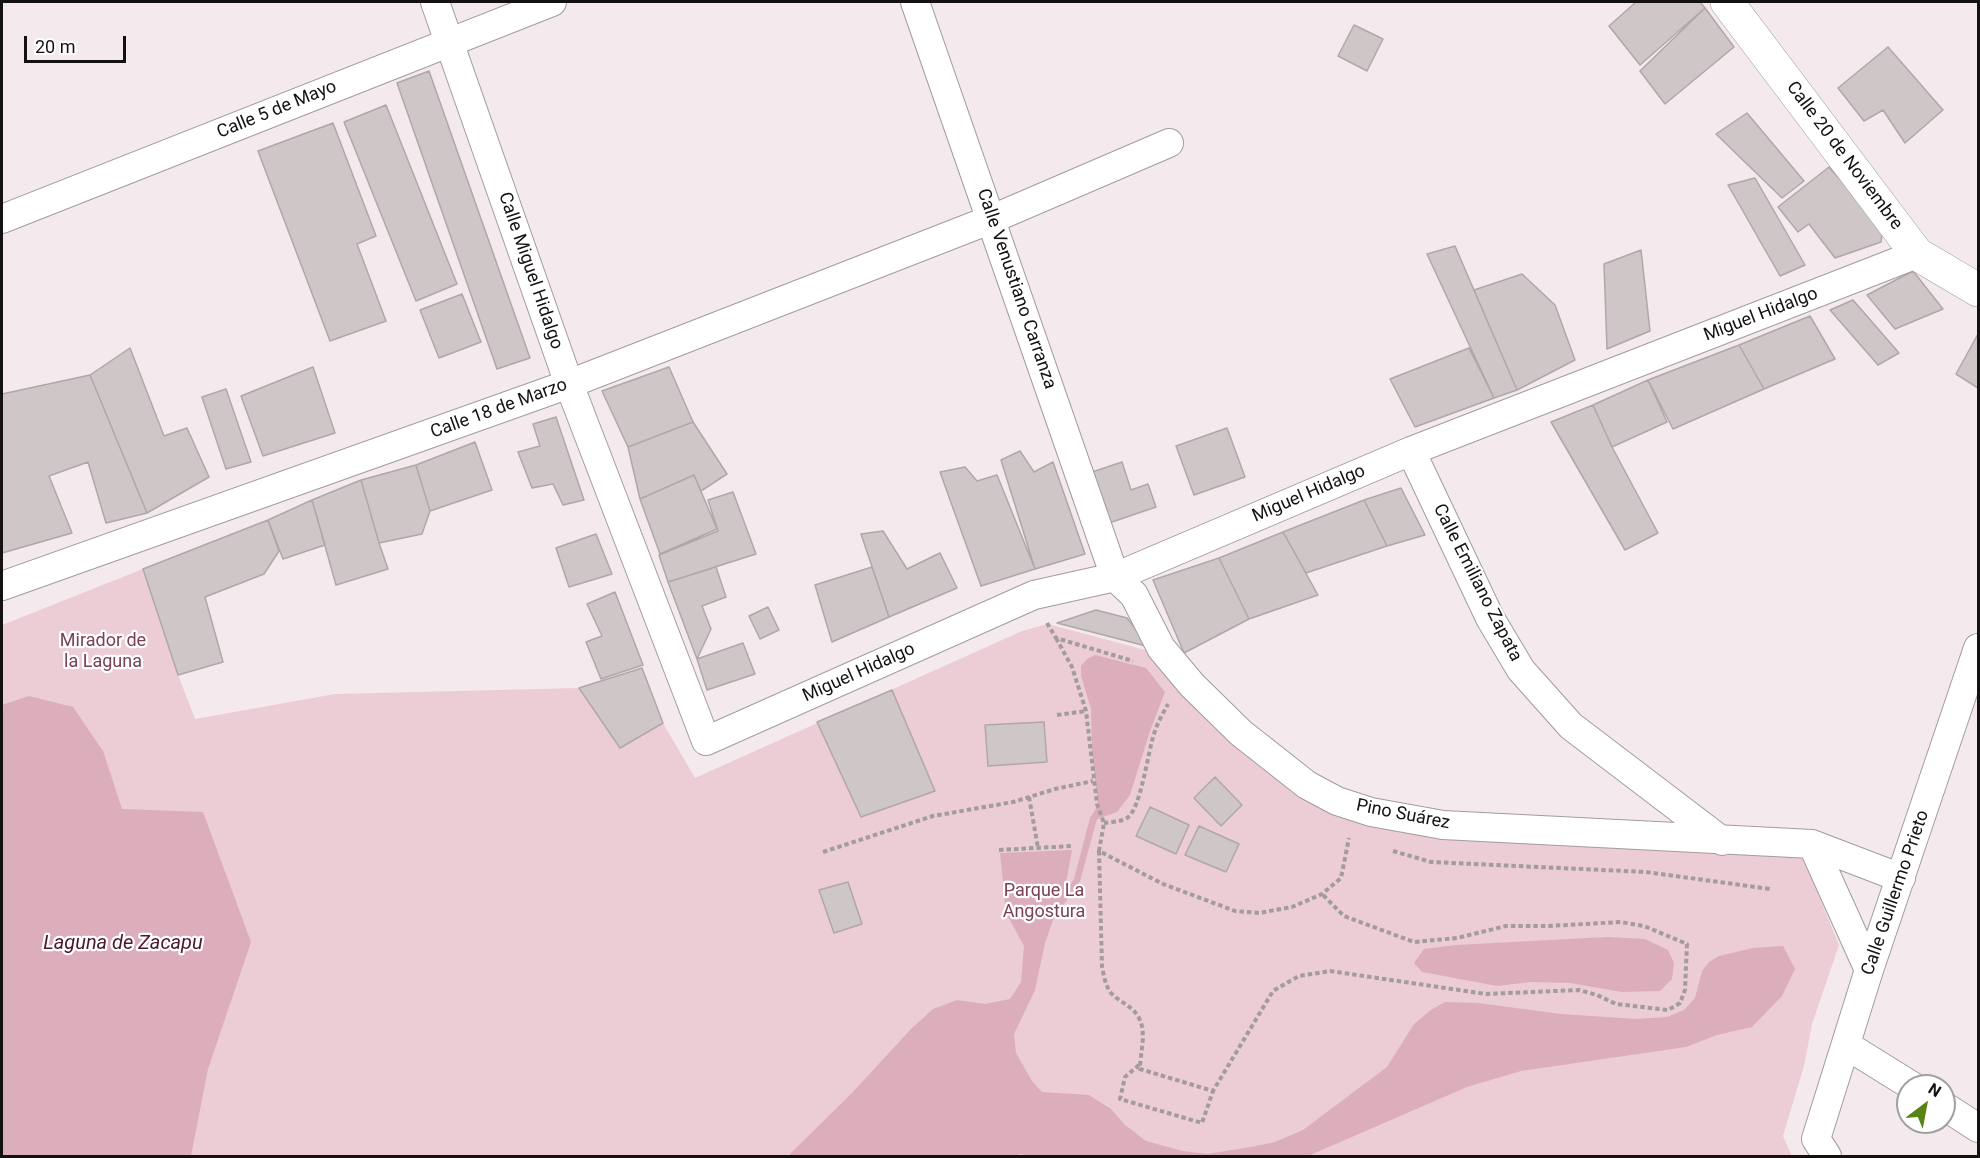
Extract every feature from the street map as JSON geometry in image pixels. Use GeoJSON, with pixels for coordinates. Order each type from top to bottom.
{"type":"FeatureCollection","features":[{"type":"Feature","properties":{"kind":"main road","name":"Calle 20 de Noviembre"},"geometry":{"type":"LineString","coordinates":[[1727,2],[1917,254],[1978,290]]}},
{"type":"Feature","properties":{"kind":"street","name":"Calle Miguel Hidalgo"},"geometry":{"type":"LineString","coordinates":[[435,2],[569,384],[706,741]]}},
{"type":"Feature","properties":{"kind":"street","name":"Calle 5 de Mayo"},"geometry":{"type":"LineString","coordinates":[[2,219],[450,40],[552,2]]}},
{"type":"Feature","properties":{"kind":"street","name":"Calle Venustiano Carranza"},"geometry":{"type":"LineString","coordinates":[[915,2],[1115,577]]}},
{"type":"Feature","properties":{"kind":"street","name":"Calle 18 de Marzo"},"geometry":{"type":"LineString","coordinates":[[2,586],[569,384],[992,219],[1169,143]]}},
{"type":"Feature","properties":{"kind":"street","name":"Miguel Hidalgo"},"geometry":{"type":"LineString","coordinates":[[706,741],[1034,595],[1115,577],[1412,451],[1917,254]]}},
{"type":"Feature","properties":{"kind":"street","name":"Calle Emiliano Zapata"},"geometry":{"type":"LineString","coordinates":[[1412,451],[1491,618],[1521,670],[1571,726],[1722,841]]}},
{"type":"Feature","properties":{"kind":"street","name":"Pino Suárez"},"geometry":{"type":"LineString","coordinates":[[1115,577],[1134,596],[1161,648],[1192,685],[1241,733],[1307,785],[1337,801],[1371,812],[1443,825],[1812,844],[1900,878]]}},
{"type":"Feature","properties":{"kind":"street","name":"Calle Guillermo Prieto"},"geometry":{"type":"LineString","coordinates":[[1821,1148],[1846,1045],[1869,970],[1900,878],[1969,708],[1978,648]]}},
{"type":"Feature","properties":{"kind":"street"},"geometry":{"type":"LineString","coordinates":[[1812,844],[1869,970]]}},
{"type":"Feature","properties":{"kind":"street"},"geometry":{"type":"LineString","coordinates":[[1846,1045],[1896,1076]]}},
{"type":"Feature","properties":{"kind":"street"},"geometry":{"type":"LineString","coordinates":[[1956,1114],[1978,1128]]}},
{"type":"Feature","properties":{"kind":"path"},"geometry":{"type":"LineString","coordinates":[[1034,595],[1072,667],[1086,711],[1096,804],[1104,823],[1100,851],[1102,967],[1105,982],[1112,994],[1126,1003],[1140,1018],[1143,1043],[1140,1069],[1213,1091]]}},
{"type":"Feature","properties":{"kind":"path"},"geometry":{"type":"LineString","coordinates":[[1056,638],[1136,662]]}},
{"type":"Feature","properties":{"kind":"path"},"geometry":{"type":"LineString","coordinates":[[1104,823],[1129,817],[1140,793],[1154,732],[1172,698]]}},
{"type":"Feature","properties":{"kind":"path"},"geometry":{"type":"LineString","coordinates":[[1057,715],[1086,711]]}},
{"type":"Feature","properties":{"kind":"path"},"geometry":{"type":"LineString","coordinates":[[823,852],[933,816],[1013,802],[1094,780]]}},
{"type":"Feature","properties":{"kind":"path"},"geometry":{"type":"LineString","coordinates":[[1029,797],[1038,848]]}},
{"type":"Feature","properties":{"kind":"path"},"geometry":{"type":"LineString","coordinates":[[1100,851],[1163,884],[1235,911],[1259,913],[1292,907],[1322,894],[1341,878],[1349,837],[1359,840]]}},
{"type":"Feature","properties":{"kind":"path"},"geometry":{"type":"LineString","coordinates":[[999,850],[1072,846]]}},
{"type":"Feature","properties":{"kind":"path"},"geometry":{"type":"LineString","coordinates":[[1390,850],[1431,862],[1646,872],[1770,889]]}},
{"type":"Feature","properties":{"kind":"path"},"geometry":{"type":"LineString","coordinates":[[1140,1065],[1125,1077],[1120,1099],[1202,1123],[1213,1091],[1273,991],[1299,976],[1330,971],[1485,994],[1579,990],[1617,1004],[1668,1010],[1680,1003],[1684,990],[1687,944],[1644,926],[1621,922],[1506,926],[1457,938],[1414,942],[1344,916],[1322,894]]}},
{"type":"Feature","properties":{"kind":"green space"},"geometry":{"type":"Polygon","coordinates":[[[143,569],[195,719],[335,694],[579,688],[620,748],[663,723],[695,778],[1022,631],[1048,624],[1149,651],[1338,804],[1798,845],[1839,945],[1812,1024],[1804,1066],[1783,1136],[1792,1156],[2,1156],[2,625],[143,569]]]}},
{"type":"Feature","properties":{"kind":"water"},"geometry":{"type":"Polygon","coordinates":[[[1095,655],[1146,668],[1165,692],[1130,795],[1117,812],[1097,819],[1080,881],[1053,920],[1045,943],[1035,990],[1014,1034],[1016,1053],[1032,1081],[1042,1092],[1089,1095],[1111,1109],[1125,1125],[1146,1141],[1183,1151],[1207,1154],[1275,1142],[1303,1130],[1387,1067],[1414,1024],[1445,1002],[1478,1003],[1561,1014],[1636,1019],[1667,1017],[1684,1010],[1695,998],[1702,971],[1709,962],[1719,956],[1753,948],[1783,946],[1795,969],[1782,996],[1752,1027],[1717,1035],[1686,1047],[1521,1071],[1467,1087],[1308,1156],[1028,1156],[1021,1154],[1015,1156],[788,1156],[933,1009],[957,1000],[985,1004],[1010,999],[1021,982],[1024,946],[1006,913],[1000,853],[1072,850],[1064,894],[1074,879],[1090,818],[1098,805],[1092,753],[1091,709],[1081,676],[1081,666],[1095,655]]]}},
{"type":"Feature","properties":{"kind":"water","name":"Laguna de Zacapu"},"geometry":{"type":"Polygon","coordinates":[[[29,696],[73,707],[103,751],[122,809],[203,812],[251,942],[208,1069],[191,1156],[2,1156],[2,705],[29,696]]]}},
{"type":"Feature","properties":{"kind":"water"},"geometry":{"type":"Polygon","coordinates":[[[1607,937],[1645,939],[1668,950],[1674,963],[1672,979],[1660,991],[1622,992],[1570,983],[1531,982],[1497,986],[1422,972],[1414,963],[1424,949],[1456,945],[1607,937]]]}},
{"type":"Feature","properties":{"kind":"building"},"geometry":{"type":"Polygon","coordinates":[[[1636,2],[1700,2],[1705,8],[1640,65],[1609,26],[1636,2]]]}},
{"type":"Feature","properties":{"kind":"building"},"geometry":{"type":"Polygon","coordinates":[[[1705,8],[1734,47],[1665,104],[1640,71],[1705,8]]]}},
{"type":"Feature","properties":{"kind":"building"},"geometry":{"type":"Polygon","coordinates":[[[1354,25],[1383,39],[1367,71],[1338,56],[1354,25]]]}},
{"type":"Feature","properties":{"kind":"building"},"geometry":{"type":"Polygon","coordinates":[[[1888,47],[1943,110],[1905,143],[1883,110],[1864,121],[1838,88],[1888,47]]]}},
{"type":"Feature","properties":{"kind":"building"},"geometry":{"type":"Polygon","coordinates":[[[429,71],[530,358],[497,369],[397,83],[429,71]]]}},
{"type":"Feature","properties":{"kind":"building"},"geometry":{"type":"Polygon","coordinates":[[[386,105],[457,284],[416,301],[344,122],[386,105]]]}},
{"type":"Feature","properties":{"kind":"building"},"geometry":{"type":"Polygon","coordinates":[[[1747,113],[1804,181],[1782,198],[1716,134],[1747,113]]]}},
{"type":"Feature","properties":{"kind":"building"},"geometry":{"type":"Polygon","coordinates":[[[333,123],[376,236],[357,244],[386,321],[330,341],[258,151],[333,123]]]}},
{"type":"Feature","properties":{"kind":"building"},"geometry":{"type":"Polygon","coordinates":[[[1829,167],[1883,228],[1881,242],[1835,258],[1809,224],[1798,232],[1778,207],[1829,167]]]}},
{"type":"Feature","properties":{"kind":"building"},"geometry":{"type":"Polygon","coordinates":[[[1755,178],[1805,265],[1780,276],[1728,185],[1755,178]]]}},
{"type":"Feature","properties":{"kind":"building"},"geometry":{"type":"Polygon","coordinates":[[[1455,246],[1517,390],[1494,398],[1427,254],[1455,246]]]}},
{"type":"Feature","properties":{"kind":"building"},"geometry":{"type":"Polygon","coordinates":[[[1641,250],[1650,331],[1607,349],[1604,264],[1641,250]]]}},
{"type":"Feature","properties":{"kind":"building"},"geometry":{"type":"Polygon","coordinates":[[[1913,271],[1943,309],[1895,329],[1867,295],[1913,271]]]}},
{"type":"Feature","properties":{"kind":"building"},"geometry":{"type":"Polygon","coordinates":[[[1522,274],[1555,305],[1575,360],[1517,390],[1474,290],[1522,274]]]}},
{"type":"Feature","properties":{"kind":"building"},"geometry":{"type":"Polygon","coordinates":[[[462,294],[481,342],[439,358],[420,310],[462,294]]]}},
{"type":"Feature","properties":{"kind":"building"},"geometry":{"type":"Polygon","coordinates":[[[1853,300],[1899,353],[1878,365],[1830,310],[1853,300]]]}},
{"type":"Feature","properties":{"kind":"building"},"geometry":{"type":"Polygon","coordinates":[[[1810,316],[1835,359],[1764,389],[1739,345],[1810,316]]]}},
{"type":"Feature","properties":{"kind":"building"},"geometry":{"type":"Polygon","coordinates":[[[1978,334],[1978,388],[1956,374],[1978,334]]]}},
{"type":"Feature","properties":{"kind":"building"},"geometry":{"type":"Polygon","coordinates":[[[1739,345],[1764,389],[1673,429],[1648,380],[1739,345]]]}},
{"type":"Feature","properties":{"kind":"building"},"geometry":{"type":"Polygon","coordinates":[[[130,348],[164,436],[187,428],[209,477],[147,513],[90,375],[130,348]]]}},
{"type":"Feature","properties":{"kind":"building"},"geometry":{"type":"Polygon","coordinates":[[[1469,348],[1494,398],[1415,427],[1390,379],[1469,348]]]}},
{"type":"Feature","properties":{"kind":"building"},"geometry":{"type":"Polygon","coordinates":[[[313,367],[335,433],[263,456],[241,396],[313,367]]]}},
{"type":"Feature","properties":{"kind":"building"},"geometry":{"type":"Polygon","coordinates":[[[669,367],[693,422],[628,447],[602,391],[669,367]]]}},
{"type":"Feature","properties":{"kind":"building"},"geometry":{"type":"Polygon","coordinates":[[[90,375],[147,513],[106,523],[88,462],[49,476],[72,533],[2,553],[2,394],[90,375]]]}},
{"type":"Feature","properties":{"kind":"building"},"geometry":{"type":"Polygon","coordinates":[[[1648,380],[1667,422],[1612,447],[1593,405],[1648,380]]]}},
{"type":"Feature","properties":{"kind":"building"},"geometry":{"type":"Polygon","coordinates":[[[226,389],[251,462],[226,469],[202,397],[226,389]]]}},
{"type":"Feature","properties":{"kind":"building"},"geometry":{"type":"Polygon","coordinates":[[[1593,405],[1612,447],[1658,533],[1625,550],[1551,422],[1593,405]]]}},
{"type":"Feature","properties":{"kind":"building"},"geometry":{"type":"Polygon","coordinates":[[[556,417],[584,500],[563,505],[553,484],[532,488],[518,452],[540,446],[533,424],[556,417]]]}},
{"type":"Feature","properties":{"kind":"building"},"geometry":{"type":"Polygon","coordinates":[[[693,422],[727,474],[701,491],[694,475],[640,499],[628,447],[693,422]]]}},
{"type":"Feature","properties":{"kind":"building"},"geometry":{"type":"Polygon","coordinates":[[[1227,428],[1245,477],[1194,495],[1176,446],[1227,428]]]}},
{"type":"Feature","properties":{"kind":"building"},"geometry":{"type":"Polygon","coordinates":[[[475,442],[492,490],[430,511],[416,465],[475,442]]]}},
{"type":"Feature","properties":{"kind":"building"},"geometry":{"type":"Polygon","coordinates":[[[1020,451],[1034,472],[1053,462],[1085,554],[1035,569],[1001,460],[1020,451]]]}},
{"type":"Feature","properties":{"kind":"building"},"geometry":{"type":"Polygon","coordinates":[[[1122,462],[1131,490],[1148,484],[1156,507],[1109,523],[1092,472],[1122,462]]]}},
{"type":"Feature","properties":{"kind":"building"},"geometry":{"type":"Polygon","coordinates":[[[416,465],[430,511],[422,534],[379,543],[361,480],[416,465]]]}},
{"type":"Feature","properties":{"kind":"building"},"geometry":{"type":"Polygon","coordinates":[[[965,467],[977,481],[997,475],[1035,569],[981,586],[940,472],[965,467]]]}},
{"type":"Feature","properties":{"kind":"building"},"geometry":{"type":"Polygon","coordinates":[[[694,475],[717,529],[660,554],[640,499],[694,475]]]}},
{"type":"Feature","properties":{"kind":"building"},"geometry":{"type":"Polygon","coordinates":[[[361,480],[388,569],[336,585],[312,500],[361,480]]]}},
{"type":"Feature","properties":{"kind":"building"},"geometry":{"type":"Polygon","coordinates":[[[1401,488],[1425,535],[1387,546],[1364,500],[1401,488]]]}},
{"type":"Feature","properties":{"kind":"building"},"geometry":{"type":"Polygon","coordinates":[[[733,492],[756,554],[668,582],[659,555],[718,531],[708,500],[733,492]]]}},
{"type":"Feature","properties":{"kind":"building"},"geometry":{"type":"Polygon","coordinates":[[[312,500],[325,545],[283,559],[268,520],[312,500]]]}},
{"type":"Feature","properties":{"kind":"building"},"geometry":{"type":"Polygon","coordinates":[[[1364,500],[1387,546],[1306,573],[1283,532],[1364,500]]]}},
{"type":"Feature","properties":{"kind":"building"},"geometry":{"type":"Polygon","coordinates":[[[268,520],[279,551],[264,574],[205,597],[223,662],[178,675],[143,569],[268,520]]]}},
{"type":"Feature","properties":{"kind":"building"},"geometry":{"type":"Polygon","coordinates":[[[883,531],[907,569],[940,553],[957,588],[889,617],[861,534],[883,531]]]}},
{"type":"Feature","properties":{"kind":"building"},"geometry":{"type":"Polygon","coordinates":[[[1283,532],[1318,595],[1249,619],[1219,558],[1283,532]]]}},
{"type":"Feature","properties":{"kind":"building"},"geometry":{"type":"Polygon","coordinates":[[[596,534],[612,574],[569,587],[556,548],[596,534]]]}},
{"type":"Feature","properties":{"kind":"building"},"geometry":{"type":"Polygon","coordinates":[[[1219,558],[1249,619],[1184,653],[1153,580],[1219,558]]]}},
{"type":"Feature","properties":{"kind":"building"},"geometry":{"type":"Polygon","coordinates":[[[716,567],[726,597],[702,606],[711,629],[697,659],[668,582],[716,567]]]}},
{"type":"Feature","properties":{"kind":"building"},"geometry":{"type":"Polygon","coordinates":[[[872,567],[889,617],[832,642],[815,585],[872,567]]]}},
{"type":"Feature","properties":{"kind":"building"},"geometry":{"type":"Polygon","coordinates":[[[615,592],[643,665],[601,679],[586,642],[602,636],[587,604],[615,592]]]}},
{"type":"Feature","properties":{"kind":"building"},"geometry":{"type":"Polygon","coordinates":[[[768,607],[779,630],[760,639],[749,616],[768,607]]]}},
{"type":"Feature","properties":{"kind":"building"},"geometry":{"type":"Polygon","coordinates":[[[1096,610],[1127,618],[1150,647],[1057,623],[1096,610]]]}},
{"type":"Feature","properties":{"kind":"building"},"geometry":{"type":"Polygon","coordinates":[[[743,643],[755,674],[707,690],[697,659],[743,643]]]}},
{"type":"Feature","properties":{"kind":"building"},"geometry":{"type":"Polygon","coordinates":[[[642,668],[663,723],[620,748],[579,688],[642,668]]]}},
{"type":"Feature","properties":{"kind":"building"},"geometry":{"type":"Polygon","coordinates":[[[892,690],[935,791],[861,817],[817,722],[892,690]]]}},
{"type":"Feature","properties":{"kind":"building"},"geometry":{"type":"Polygon","coordinates":[[[1044,722],[1047,762],[988,766],[985,725],[1044,722]]]}},
{"type":"Feature","properties":{"kind":"building"},"geometry":{"type":"Polygon","coordinates":[[[1215,777],[1242,805],[1221,826],[1194,798],[1215,777]]]}},
{"type":"Feature","properties":{"kind":"building"},"geometry":{"type":"Polygon","coordinates":[[[1150,807],[1189,825],[1176,854],[1136,836],[1150,807]]]}},
{"type":"Feature","properties":{"kind":"building"},"geometry":{"type":"Polygon","coordinates":[[[1199,826],[1239,844],[1226,872],[1185,855],[1199,826]]]}},
{"type":"Feature","properties":{"kind":"building"},"geometry":{"type":"Polygon","coordinates":[[[848,882],[862,924],[834,933],[819,890],[848,882]]]}},
{"type":"Feature","properties":{"kind":"park label","name":"Mirador de la Laguna"},"geometry":{"type":"Point","coordinates":[103,651]}},
{"type":"Feature","properties":{"kind":"park label","name":"Parque La Angostura"},"geometry":{"type":"Point","coordinates":[1044,901]}}]}
